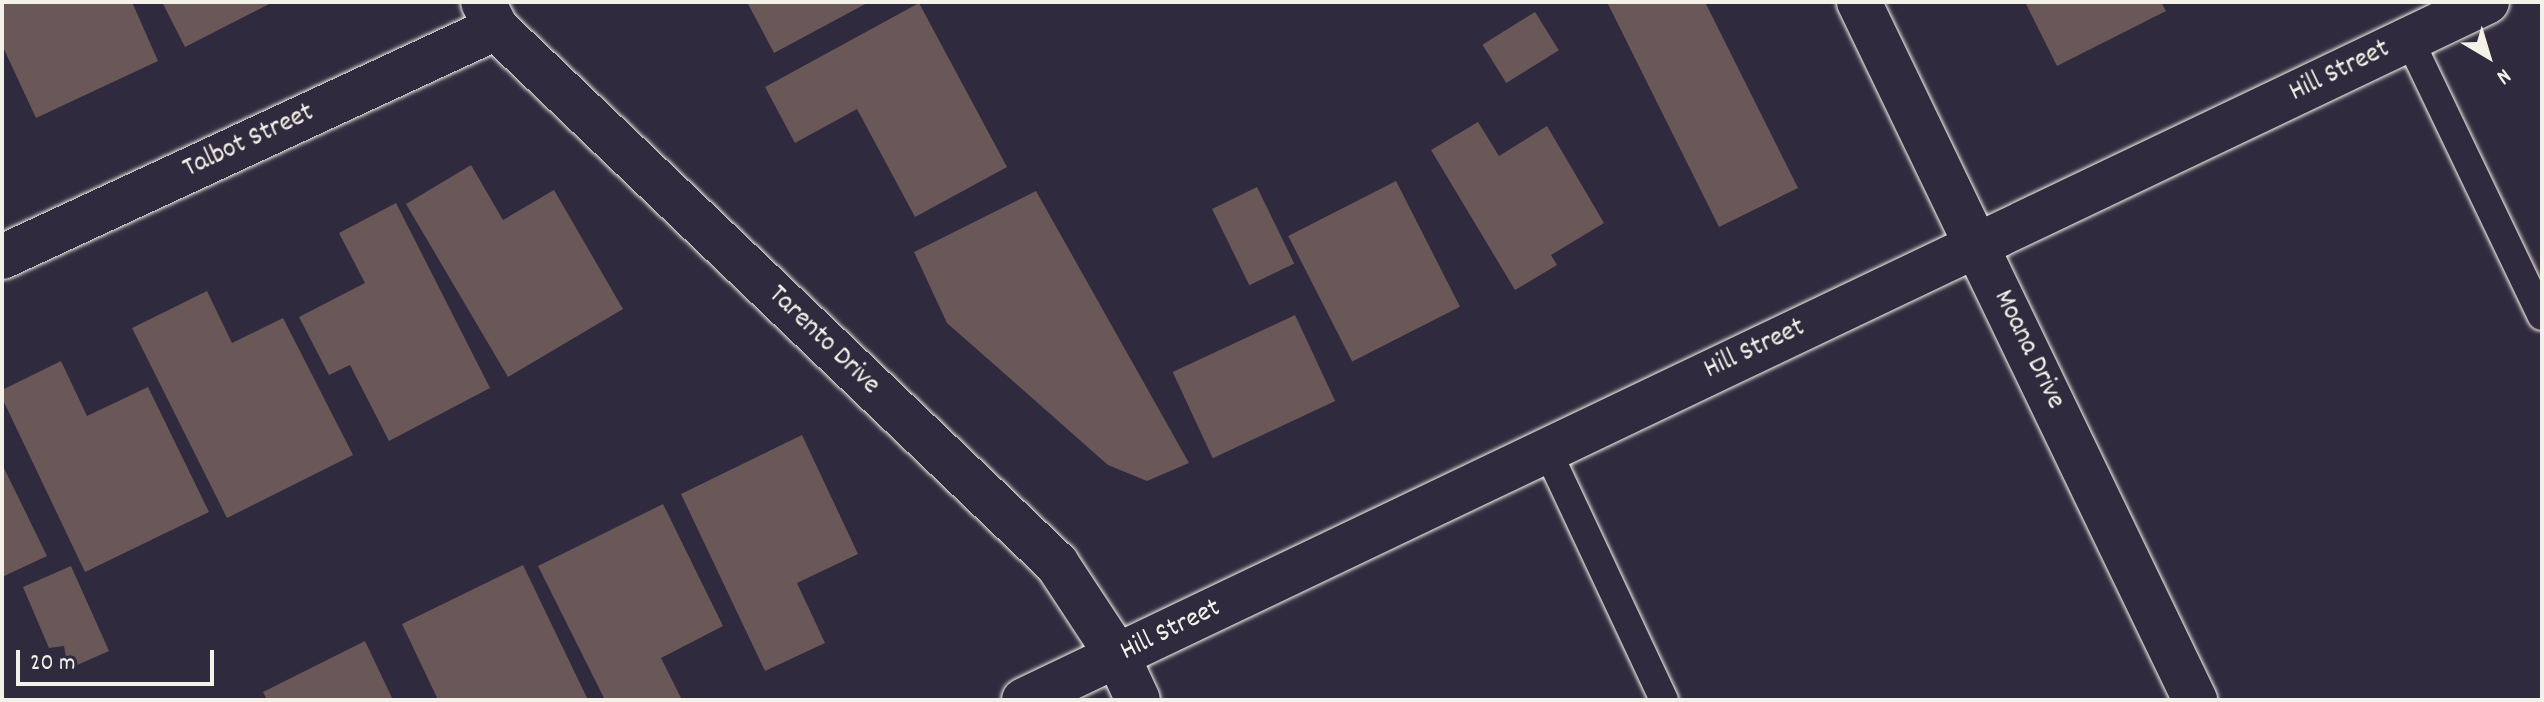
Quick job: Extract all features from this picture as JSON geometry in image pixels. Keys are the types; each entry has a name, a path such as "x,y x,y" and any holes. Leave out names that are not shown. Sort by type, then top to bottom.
{"street":[{"name":"Moana Drive","path":"1859,2 2195,700"},
{"name":"Hill Street","path":"1024,700 1546,448 2487,2"},
{"name":"Talbot Street","path":"2,257 490,15"},
{"name":"Tarento Drive","path":"490,15 1057,564 1118,657 1138,700"}],"lane":[{"path":"2409,39 2542,316"},
{"path":"1546,448 1664,700"}],"building":[{"path":"2,2 132,2 158,61 36,118 2,45"},
{"path":"162,2 273,2 185,47"},
{"path":"747,2 869,2 774,53"},
{"path":"1607,2 1705,2 1798,188 1719,227"},
{"path":"2025,2 2161,2 2166,11 2057,66"},
{"path":"919,3 1007,167 915,217 857,109 795,143 765,87"},
{"path":"1535,12 1559,50 1506,83 1482,45"},
{"path":"1478,122 1499,156 1547,126 1604,223 1551,255 1557,265 1515,290 1431,150"},
{"path":"471,165 503,220 554,190 623,309 508,377 406,204"},
{"path":"1396,181 1460,307 1352,362 1288,236"},
{"path":"1257,187 1294,263 1249,285 1212,209"},
{"path":"1036,191 1189,463 1147,481 1108,465 947,323 914,252"},
{"path":"396,203 490,388 389,441 350,365 329,375 299,317 365,283 339,233"},
{"path":"207,291 232,343 283,318 353,455 227,518 132,328"},
{"path":"1295,315 1335,401 1213,458 1173,372"},
{"path":"61,361 87,416 148,387 209,512 85,572 2,398 2,390"},
{"path":"802,435 858,554 797,583 825,643 765,671 681,494"},
{"path":"2,464 47,556 2,577"},
{"path":"663,504 723,626 661,658 682,700 605,700 538,566"},
{"path":"523,565 588,700 438,700 402,624"},
{"path":"71,566 109,651 68,669 64,646 49,648 23,587"},
{"path":"365,641 393,700 267,700 263,692"}]}
